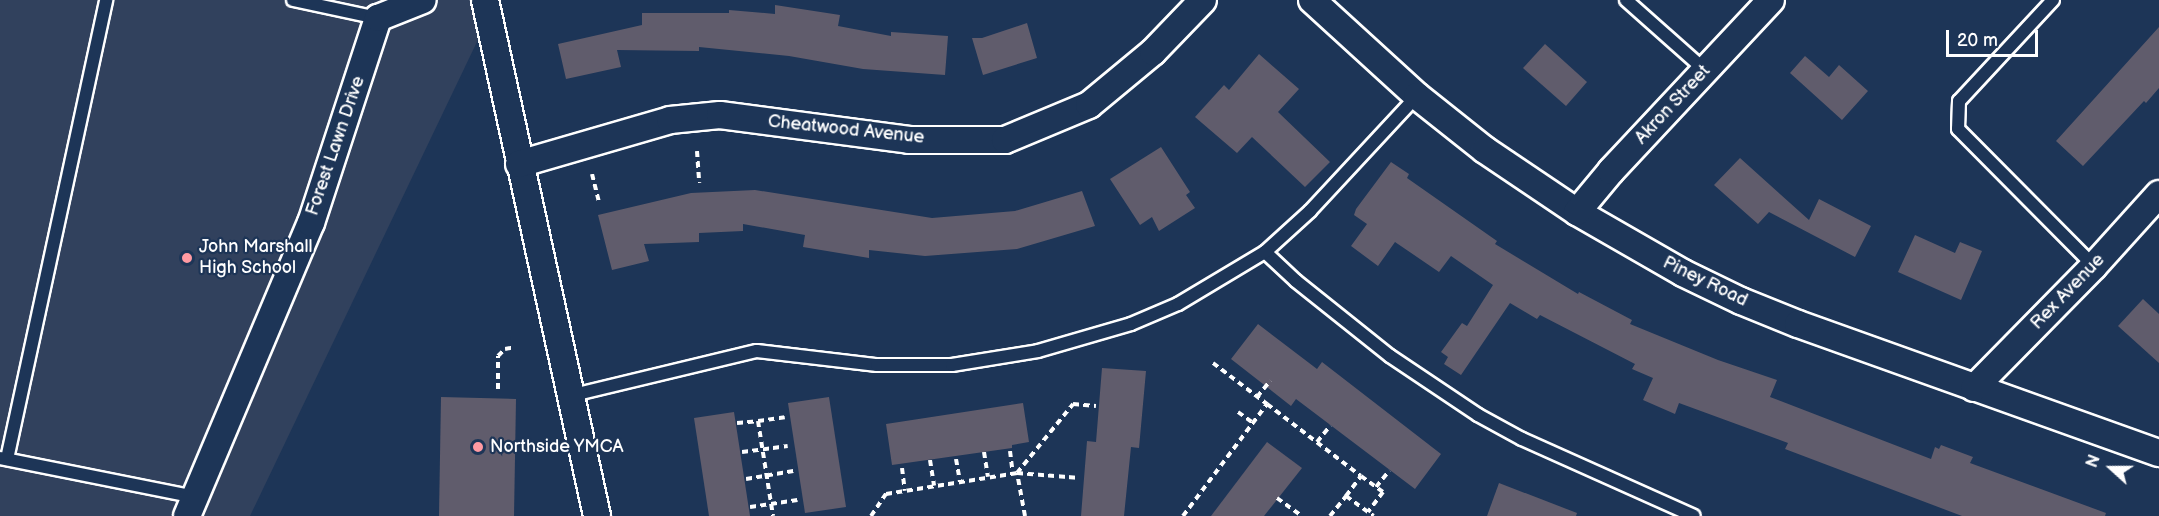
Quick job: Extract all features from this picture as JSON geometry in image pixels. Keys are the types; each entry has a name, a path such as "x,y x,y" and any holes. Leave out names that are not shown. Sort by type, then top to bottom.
{"street":[{"path":"378,18 423,0"},
{"path":"485,0 569,396 597,516"},
{"name":"Cheatwood Avenue","path":"519,164 670,120 720,115 909,140 1005,140 1089,105 1153,52 1203,0"},
{"name":"Piney Road","path":"1312,0 1417,96 1485,150 1629,244 1741,301 1974,388 2159,453"},
{"name":"Akron Street","path":"1577,212 1611,171 1771,0"},
{"name":"Forest Lawn Drive","path":"191,506 311,222 378,18"},
{"name":"Rex Avenue","path":"1974,388 2094,266 2159,194"}],"lane":[{"path":"106,0 4,458 191,506"},
{"path":"293,0 378,18"},
{"path":"1626,0 1706,71"},
{"path":"2053,0 1959,101 1958,129 2094,266"},
{"path":"569,396 757,351 877,365 952,365 1038,351 1141,320 1178,304 1265,252 1310,211 1417,96"},
{"path":"1265,252 1312,294 1390,356 1478,415 1522,440 1694,516"}],"path":[{"path":"698,152 699,183"},
{"path":"592,174 599,202"},
{"path":"498,389 498,356 505,349 514,346"},
{"path":"1213,363 1383,492 1368,512"},
{"path":"1257,397 1270,381"},
{"path":"1015,474 1074,404 1096,406"},
{"path":"1183,516 1267,405"},
{"path":"1238,412 1253,423"},
{"path":"738,423 784,417"},
{"path":"758,421 773,516"},
{"path":"1317,442 1330,426"},
{"path":"742,452 788,446"},
{"path":"1010,451 1025,516"},
{"path":"984,452 988,477"},
{"path":"956,459 960,482"},
{"path":"930,460 934,486"},
{"path":"902,468 905,491"},
{"path":"746,479 793,471"},
{"path":"1376,487 1389,471"},
{"path":"871,516 886,494 1015,474 1080,478"},
{"path":"1330,516 1361,476"},
{"path":"1346,496 1374,516"},
{"path":"1277,498 1302,516"},
{"path":"750,507 797,500"}],"shaded area":[{"name":"John Marshall High School","path":"0,0 497,0 250,516 0,516"}],"building":[{"path":"775,5 840,15 838,26 891,36 891,32 948,36 945,75 863,69 789,56 699,47 699,51 617,50 621,67 566,79 558,44 642,25 642,13 729,13 729,10 775,14"},
{"path":"1027,23 1037,58 983,75 972,38 982,38"},
{"path":"2159,27 2159,88 2083,166 2056,141"},
{"path":"1545,44 1587,82 1566,106 1523,68"},
{"path":"1259,54 1299,89 1278,112 1330,162 1305,187 1252,137 1237,153 1195,117 1224,85 1229,90"},
{"path":"1805,56 1829,77 1839,65 1868,91 1842,120 1790,73"},
{"path":"1161,147 1190,192 1186,195 1195,208 1159,231 1152,217 1140,225 1110,179"},
{"path":"1740,158 1809,220 1819,199 1871,226 1855,257 1769,212 1758,224 1714,185"},
{"path":"1391,162 1409,174 1407,178 1497,241 1495,244 1578,294 1579,292 1632,320 1630,324 1718,360 1777,380 1770,397 1931,459 1935,447 1939,449 1941,445 1973,457 1970,463 2106,513 2105,516 1962,516 1785,449 1788,443 1679,403 1675,414 1643,400 1653,378 1632,369 1635,364 1540,315 1537,319 1510,303 1461,375 1444,364 1448,357 1441,352 1462,323 1467,326 1493,285 1451,256 1439,272 1395,242 1378,266 1351,246 1367,224 1354,215 1356,209"},
{"path":"755,190 932,218 1015,211 1082,191 1095,226 1017,249 925,256 869,250 869,258 803,247 805,235 743,224 743,231 699,233 699,242 644,244 649,261 612,270 598,215 691,193"},
{"path":"1915,235 1955,253 1960,242 1982,251 1961,300 1898,272"},
{"path":"2143,299 2159,314 2159,363 2118,326"},
{"path":"1258,324 1317,369 1322,362 1441,454 1415,489 1296,399 1291,406 1231,359"},
{"path":"1102,368 1146,371 1139,448 1131,447 1124,516 1081,516 1087,441 1096,442"},
{"name":"Northside YMCA","path":"441,397 516,399 514,516 439,516"},
{"path":"829,397 846,507 805,513 788,403"},
{"path":"1023,403 1029,442 1012,445 1012,448 892,465 886,424"},
{"path":"734,412 750,516 709,516 694,418"},
{"path":"1267,442 1302,468 1264,516 1211,516"},
{"path":"1499,483 1577,513 1576,516 1487,516"}],"place":[{"name":"John Marshall High School","path":"187,258"},
{"name":"Northside YMCA","path":"478,447"}]}
